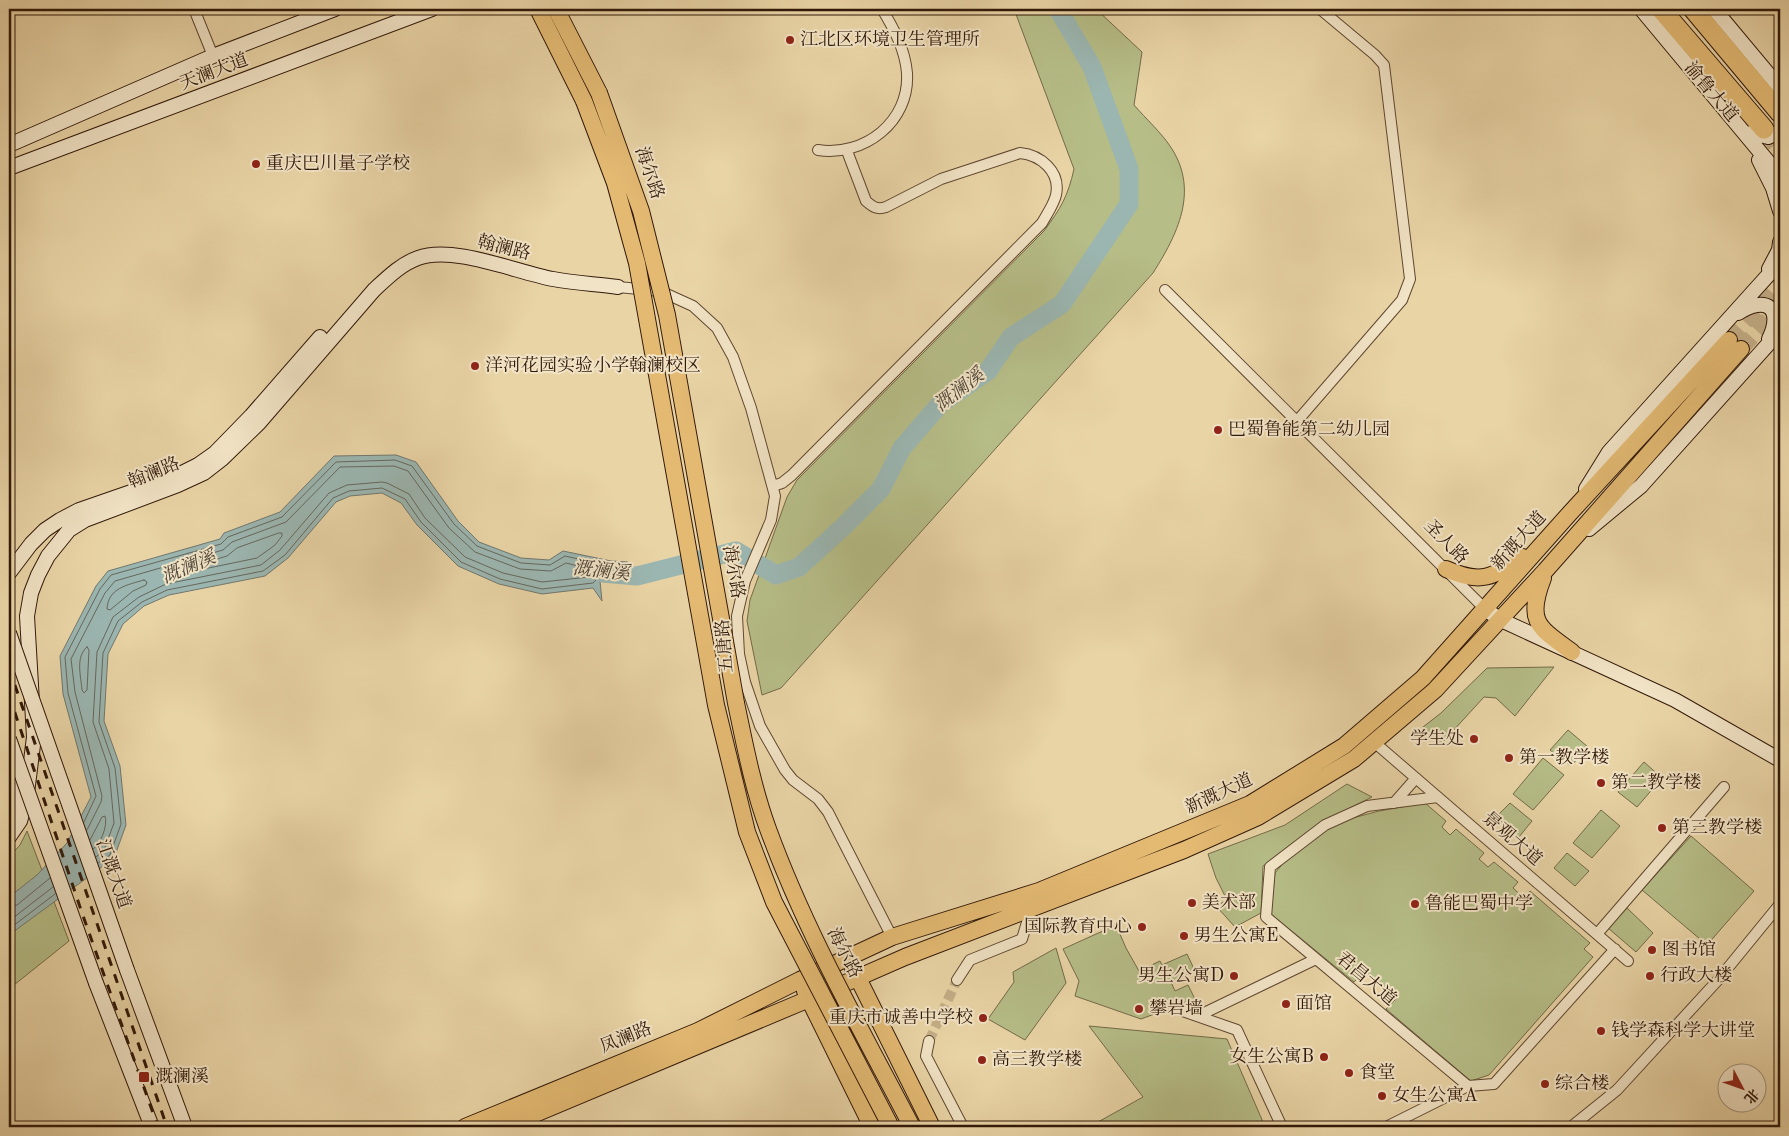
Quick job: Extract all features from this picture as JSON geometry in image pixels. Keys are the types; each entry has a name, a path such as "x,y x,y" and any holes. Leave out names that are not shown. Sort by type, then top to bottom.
{"highway":[{"name":"渝鲁大道","path":"1661,9 1772,131"},
{"path":"1693,9 1780,113"}],"main road":[{"name":"海尔路","path":"538,9 592,97 637,263 716,705 747,832 774,902 891,1127"},
{"name":"海尔路","path":"556,9 641,211 667,315 748,762 767,828 793,893 822,953 912,1127"},
{"name":"新溉大道","path":"800,980 892,937 1039,891 1250,804 1344,746 1423,678 1570,513 1735,344 1565,548 1501,620 1435,690 1354,758 1258,817 1184,850 905,957 809,999"},
{"path":"1446,569 1466,576 1488,576 1500,572 1542,545"},
{"path":"1545,571 1537,593 1536,620 1544,632 1572,652"},
{"path":"848,958 932,1127"},
{"path":"800,980 872,1127"},
{"name":"凤澜路","path":"465,1127 698,1031 800,980"},
{"name":"凤澜路","path":"504,1127 809,999"}],"street":[{"path":"194,9 214,56"},
{"name":"天澜大道","path":"9,144 214,56 335,9"},
{"name":"天澜大道","path":"9,168 432,9"},
{"path":"818,150 829,152 847,150 860,146 880,134 895,118 905,96 907,74 903,49 882,9"},
{"path":"1298,420 1402,300 1410,279 1384,65 1376,55 1320,9"},
{"name":"渝鲁大道","path":"1641,9 1780,176"},
{"path":"1714,9 1780,88"},
{"path":"1742,129 1768,137 1772,131"},
{"path":"1742,129 1773,188 1780,211"},
{"path":"773,486 782,483 792,475 1042,223 1056,194 1055,179 1051,169 1041,160 1030,154 1020,153 941,179 879,209 866,201 847,150"},
{"path":"1758,286 1772,264 1780,242"},
{"name":"翰澜路","path":"9,573 31,544 45,530 60,520 79,510 174,477 198,465 215,453 251,416 367,284 384,269 415,250 433,246 467,248 618,286"},
{"name":"翰澜路","path":"9,837 20,821 26,801 34,737 27,616 31,593 48,556 69,530 85,520 178,486 204,473 222,459 259,423 374,290 390,275 418,258 433,255 464,257 554,280 618,286"},
{"name":"新溉大道","path":"1570,513 1609,452 1780,262"},
{"name":"五唐路","path":"618,286 660,291 693,306 717,328 733,357 751,408 776,496 771,520 745,581 736,616 745,682 760,726 785,770 793,780 818,799 828,812 892,937"},
{"name":"圣人路","path":"1165,290 1298,420 1485,609 1501,620 1675,700 1780,760"},
{"path":"1728,319 1747,307 1758,304 1766,305 1772,311 1775,320 1774,328 1764,349"},
{"name":"新溉大道","path":"1565,548 1641,486 1780,331"},
{"name":"江溉大道","path":"9,633 127,970 185,1127"},
{"path":"9,740 16,779 15,797 9,816"},
{"path":"9,740 96,983 152,1127"},
{"name":"景观大道","path":"1374,742 1628,961"},
{"path":"1394,803 1416,778"},
{"path":"1597,934 1724,787"},
{"name":"君昌大道","path":"1438,797 1367,806 1325,825 1270,867 1266,917 1468,1086"},
{"path":"1571,1127 1617,1090 1718,980 1780,904"},
{"path":"957,980 970,960 1022,939 1031,909"},
{"path":"1386,1127 1468,1086 1494,1084 1614,949"},
{"path":"1198,1016 1316,959"},
{"path":"1174,1008 1237,1030 1282,1127"},
{"path":"929,1041 926,1056 963,1127"}],"green space":[{"path":"1014,9 1096,9 1142,52 1134,105 1168,143 1180,165 1184,181 1184,197 1182,213 1177,228 1153,273 781,688 762,695 747,621 750,600 787,497 797,480 1044,231 1059,208 1069,187 1074,169"},
{"path":"1554,667 1515,716 1496,698 1484,697 1441,744 1423,727 1441,713 1487,668"},
{"path":"1568,730 1588,747 1571,766 1550,750"},
{"path":"1543,758 1564,775 1533,810 1513,794"},
{"path":"1644,762 1662,778 1637,807 1618,792"},
{"path":"1347,784 1372,797 1322,822 1263,866 1261,913 1235,927 1216,906 1227,900 1216,878 1208,854 1285,825"},
{"path":"1425,803 1446,821 1442,827 1450,835 1456,829 1484,853 1479,859 1488,867 1494,862 1518,882 1513,888 1524,898 1530,891 1590,943 1584,949 1593,957 1489,1075 1471,1081 1386,1009 1397,998 1365,971 1354,982 1271,914 1275,873 1286,860 1325,827 1379,811"},
{"path":"1510,803 1532,821 1519,837 1496,817"},
{"path":"1601,810 1620,826 1592,858 1573,843"},
{"path":"27,831 69,941 9,989 9,857 20,845"},
{"path":"1691,836 1754,891 1707,945 1642,890"},
{"path":"1567,853 1589,871 1575,886 1554,868"},
{"path":"1627,908 1653,933 1636,952 1608,928"},
{"path":"1116,925 1139,971 1160,961 1162,965 1187,954 1195,971 1171,982 1175,991 1188,985 1195,999 1141,1019 1075,996 1079,981 1063,949"},
{"path":"1056,948 1066,983 1025,1040 988,1019 1014,982 1013,972"},
{"path":"1089,1026 1227,1039 1263,1122 1260,1127 1089,1127 1143,1097"}],"water":[{"path":"396,455 416,462 458,521 479,542 521,558 549,560 563,551 611,561 628,562 628,581 600,581 602,601 593,588 542,594 499,584 458,566 417,525 401,503 382,493 350,496 336,502 288,558 265,576 169,595 144,606 123,624 108,654 104,721 120,766 126,825 114,858 9,935 9,897 37,875 67,843 91,797 63,694 60,656 96,586 108,571 220,539 224,533 280,512 334,456"}],"waterway":[{"name":"溉澜溪","path":"602,573 637,576 736,551 776,575 799,567 881,489 902,448 940,404 988,371 1011,337 1062,304 1129,204 1129,169 1092,67 1058,9"}],"tunnel":[{"path":"1764,129 1780,148"},
{"path":"1729,340 1780,283"},
{"path":"1741,349 1780,306"},
{"path":"929,1041 957,980"}],"railway":[{"path":"9,668 167,1127"},
{"path":"9,695 82,913 158,1127"}],"place":[{"name":"江北区环境卫生管理所","path":"790,40"},
{"name":"重庆巴川量子学校","path":"256,164"},
{"name":"洋河花园实验小学翰澜校区","path":"475,366"},
{"name":"巴蜀鲁能第二幼儿园","path":"1218,430"},
{"name":"学生处","path":"1474,739"},
{"name":"第一教学楼","path":"1509,758"},
{"name":"第二教学楼","path":"1601,783"},
{"name":"第三教学楼","path":"1662,828"},
{"name":"美术部","path":"1192,903"},
{"name":"鲁能巴蜀中学","path":"1415,904"},
{"name":"国际教育中心","path":"1142,927"},
{"name":"男生公寓E","path":"1184,936"},
{"name":"图书馆","path":"1652,950"},
{"name":"男生公寓D","path":"1234,976"},
{"name":"行政大楼","path":"1650,976"},
{"name":"面馆","path":"1286,1004"},
{"name":"攀岩墙","path":"1139,1009"},
{"name":"重庆市诚善中学校","path":"983,1018"},
{"name":"钱学森科学大讲堂","path":"1601,1031"},
{"name":"女生公寓B","path":"1324,1057"},
{"name":"高三教学楼","path":"982,1060"},
{"name":"食堂","path":"1349,1073"},
{"name":"溉澜溪","path":"144,1077"},
{"name":"综合楼","path":"1545,1084"},
{"name":"女生公寓A","path":"1382,1096"}]}
